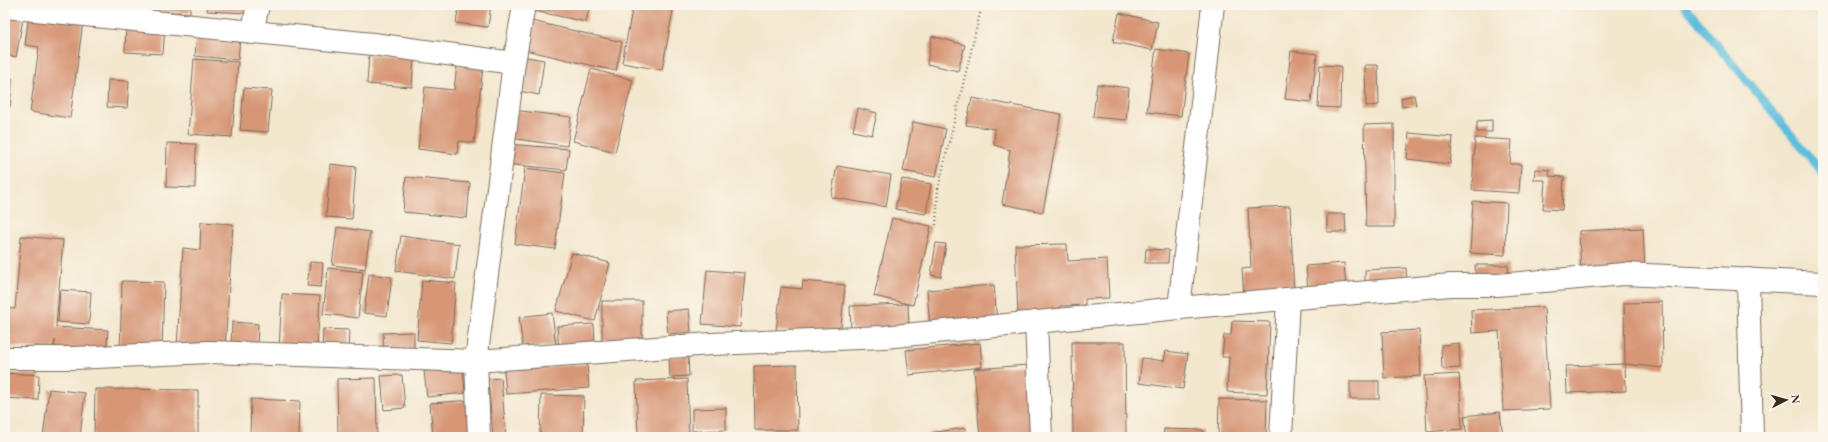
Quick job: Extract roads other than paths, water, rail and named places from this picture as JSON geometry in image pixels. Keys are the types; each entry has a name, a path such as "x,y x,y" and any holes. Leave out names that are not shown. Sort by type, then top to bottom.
{"street":[{"path":"252,33 258,5"},
{"path":"479,437 476,361 514,63 524,5"},
{"path":"1179,308 1213,5"},
{"path":"5,7 373,44 514,63"},
{"path":"5,358 74,358 209,352 476,361 711,344 884,337 1179,308 1451,285 1497,285 1624,274 1823,283"},
{"path":"1748,279 1752,437"},
{"path":"1282,437 1288,299"},
{"path":"1036,322 1041,437"}],"waterway":[{"path":"1684,5 1823,173"}]}
